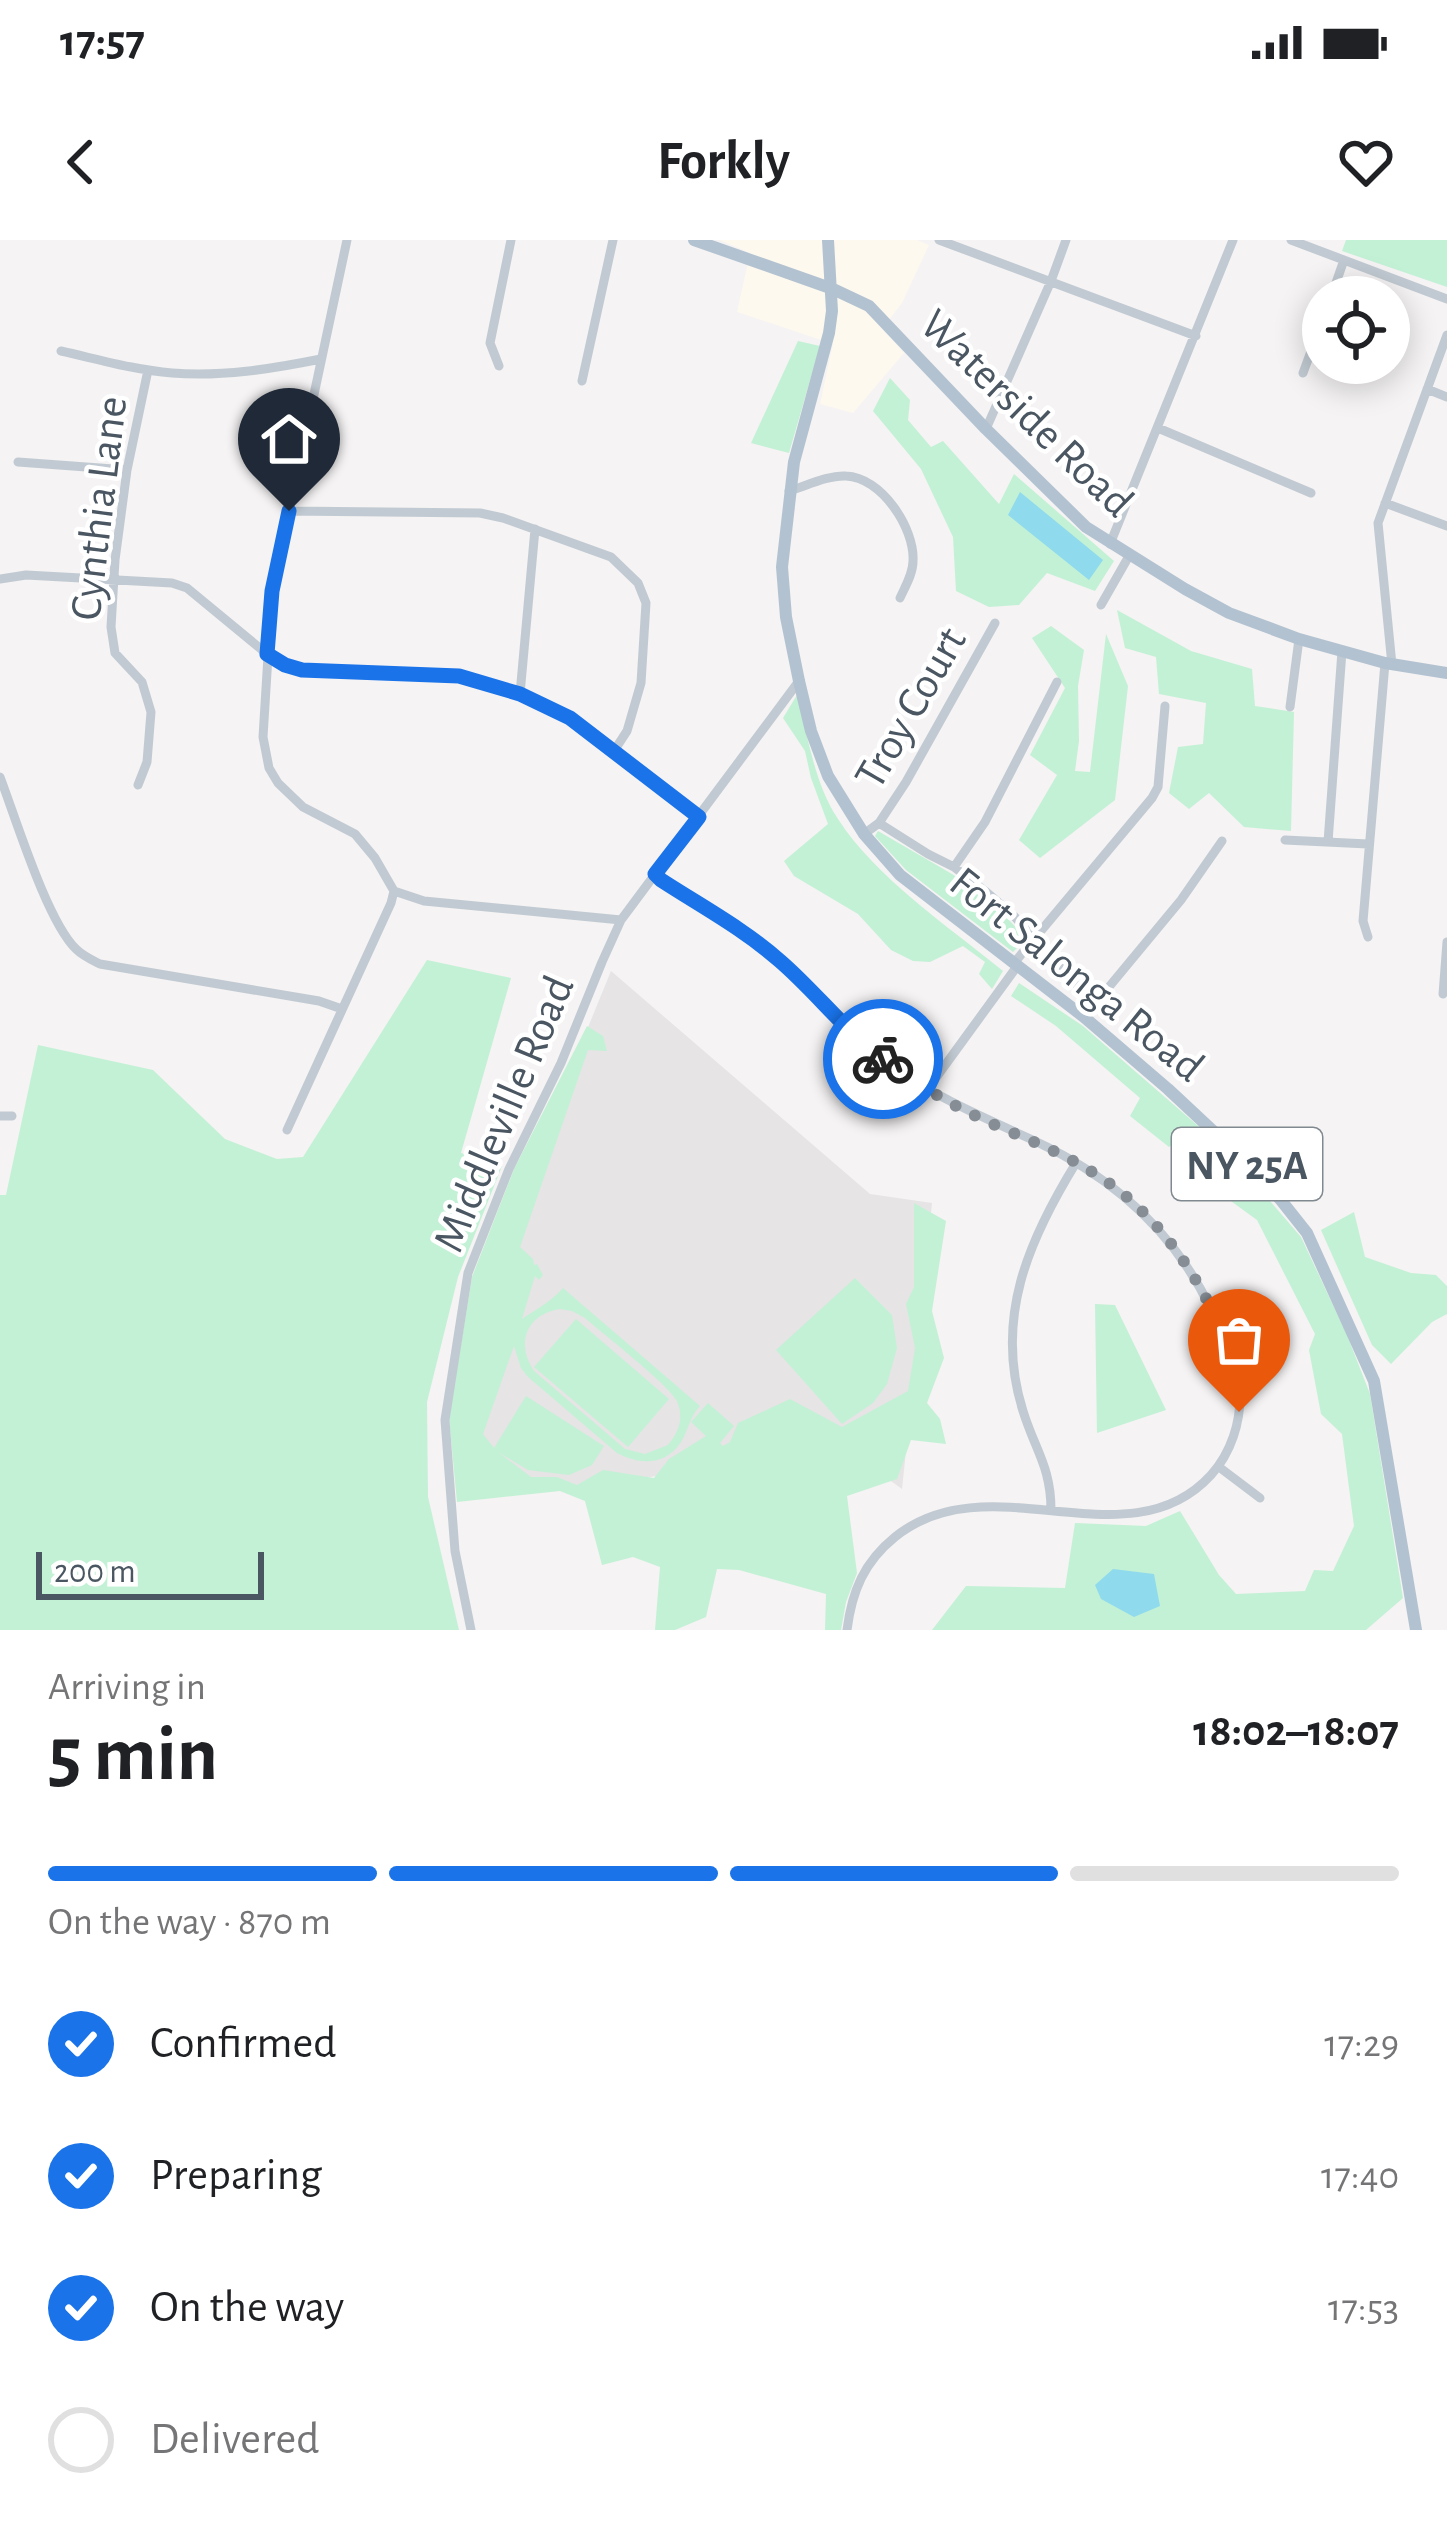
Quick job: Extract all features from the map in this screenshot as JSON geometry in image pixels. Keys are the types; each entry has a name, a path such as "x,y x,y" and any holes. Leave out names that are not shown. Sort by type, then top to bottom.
{"main road":[{"name":"Waterside Road","path":"696,240 869,306 1086,527 1129,556 1229,613 1299,639 1389,664 1447,673"},
{"name":"Fort Salonga Road","path":"830,242 829,333 789,490 783,590 799,681 828,776 864,834 900,875 1016,964 1089,1011 1229,1146 1306,1233 1374,1381 1416,1630"}],"street":[{"path":"347,240 272,591 263,718 268,768 303,807 355,834 394,891 424,902 622,920"},
{"path":"499,366 490,343 511,240"},
{"path":"582,381 613,240"},
{"path":"939,240 1196,335"},
{"path":"986,429 1066,240"},
{"path":"1110,544 1233,240"},
{"path":"1292,240 1447,298"},
{"path":"1338,276 1344,260"},
{"path":"1368,937 1363,921 1368,844 1389,664 1378,535 1385,503 1447,335"},
{"path":"61,351 148,370 193,374 236,373 321,359"},
{"name":"Cynthia Lane","path":"138,785 147,762 151,712 142,682 115,653 111,627 127,470 148,370"},
{"path":"1427,388 1447,397"},
{"path":"1158,428 1311,494"},
{"path":"18,462 127,470"},
{"path":"789,490 846,476 879,489 911,542 914,560 900,598"},
{"path":"1385,503 1447,526"},
{"path":"289,511 480,513 611,556 638,583 646,603 641,683 627,731 614,751"},
{"path":"520,694 535,529"},
{"path":"1101,605 1129,556"},
{"path":"0,579 26,575 157,580 187,588 285,665 302,670 459,676 520,694 570,718 699,817"},
{"name":"Troy Court","path":"879,823 995,623"},
{"path":"1290,707 1299,639"},
{"path":"1328,842 1342,651"},
{"name":"Middleville Road","path":"471,1630 455,1551 445,1420 468,1273 509,1169 622,920 799,681"},
{"path":"954,867 985,822 1057,682"},
{"path":"927,1090 1033,938 1152,798 1158,787 1165,706"},
{"path":"0,777 54,918 86,957 100,964 319,1001 342,1009"},
{"path":"864,834 879,823"},
{"name":"Fort Salonga Road","path":"879,823 954,867 1014,916 1089,1011"},
{"path":"1285,840 1368,844"},
{"path":"1089,1011 1181,900 1222,841"},
{"path":"655,874 759,944 866,1047 927,1090 1034,1140 1120,1191 1156,1225 1190,1270 1237,1366 1240,1390 1234,1436 1219,1467 1172,1506 1121,1515 976,1506 950,1509 906,1528 885,1545 860,1576 847,1630"},
{"path":"287,1130 394,891"},
{"path":"1443,994 1447,942"},
{"path":"1051,1510 1049,1476 1017,1392 1014,1310 1031,1244 1076,1162"},
{"path":"1219,1467 1260,1498"}],"shaded area":[{"path":"720,240 917,240 929,245 902,303 882,329 904,353 853,413 820,404 833,344 737,312 750,253"},
{"path":"611,971 870,1194 932,1203 902,1489 845,1448 799,1446 617,1484 506,1496 455,1416 573,1064"}],"green space":[{"path":"1346,240 1447,240 1447,287 1342,251"},
{"path":"798,341 820,346 789,453 751,443"},
{"path":"890,378 910,400 908,420 931,447 943,441 999,504 1014,474 1114,561 1095,591 1047,573 1019,605 989,607 956,591 953,537 921,469 873,411"},
{"path":"1117,610 1191,651 1252,669 1255,706 1294,712 1291,831 1244,827 1209,793 1189,809 1169,793 1178,747 1203,744 1206,703 1159,694 1156,657 1125,648"},
{"path":"1051,626 1084,650 1075,771 1090,772 1106,634 1128,686 1115,800 1040,858 1019,840 1057,775 1030,755 1065,688 1032,638"},
{"path":"797,695 817,775 838,819 892,881 1003,971 992,989 979,974 985,962 963,946 930,962 913,961 891,950 858,914 794,876 784,861 828,824 805,751 783,718"},
{"path":"878,831 992,901 1026,939 1013,952 906,870 875,836"},
{"path":"427,960 511,978 461,1153 502,1166 458,1277 427,1402 428,1497 459,1630 0,1630 0,1195 6,1195 38,1045 153,1070 225,1139 277,1159 303,1157"},
{"path":"1019,983 1083,1026 1227,1151 1301,1237 1370,1394 1403,1598 1366,1630 932,1630 966,1586 1065,1588 1075,1523 1146,1526 1180,1511 1236,1594 1305,1591 1314,1570 1333,1571 1354,1526 1342,1434 1321,1414 1309,1350 1315,1334 1257,1220 1202,1180 1216,1160 1187,1133 1169,1147 1130,1116 1140,1098 1056,1026 1011,996"},
{"path":"587,1026 603,1036 607,1051 588,1050 520,1247 543,1275 539,1280 535,1276 522,1319 563,1288 700,1406 668,1456 652,1461 625,1457 528,1377 514,1346 483,1434 494,1448 526,1396 604,1446 592,1465 569,1475 528,1470 498,1452 531,1477 557,1477 577,1485 603,1470 654,1478 669,1459 706,1436 691,1422 708,1403 734,1426 720,1443 723,1446 730,1442 738,1423 790,1399 842,1427 908,1391 915,1348 906,1304 914,1287 914,1203 946,1221 932,1311 944,1358 927,1403 940,1419 946,1444 911,1440 897,1479 847,1496 857,1573 841,1630 825,1630 826,1594 739,1570 717,1569 706,1617 675,1630 655,1630 660,1567 633,1557 602,1565 585,1501 560,1491 457,1502 449,1418 472,1277 514,1169","holes":["572,1311 634,1359 677,1401 679,1424 668,1445 645,1454 625,1449 534,1371 525,1350 532,1323 549,1312"]},
{"path":"1354,1212 1365,1257 1411,1273 1436,1275 1447,1286 1447,1314 1432,1322 1391,1364 1372,1345 1321,1230"},
{"path":"855,1278 892,1315 897,1348 887,1384 873,1403 842,1424 776,1350"},
{"path":"1095,1304 1115,1305 1166,1410 1097,1433"},
{"path":"576,1319 669,1399 628,1447 534,1367"}],"water":[{"path":"1020,492 1103,560 1089,580 1008,515"},
{"path":"1113,1569 1154,1574 1160,1606 1134,1617 1101,1599 1095,1585"}],"way so far":[{"path":"883,1059 927,1090 1076,1162 1139,1207 1190,1270 1227,1342 1237,1366 1239,1412"}],"route":[{"path":"289,511 272,591 267,654 302,670 470,678 520,694 570,718 699,817 655,874 780,961 883,1059"}]}
